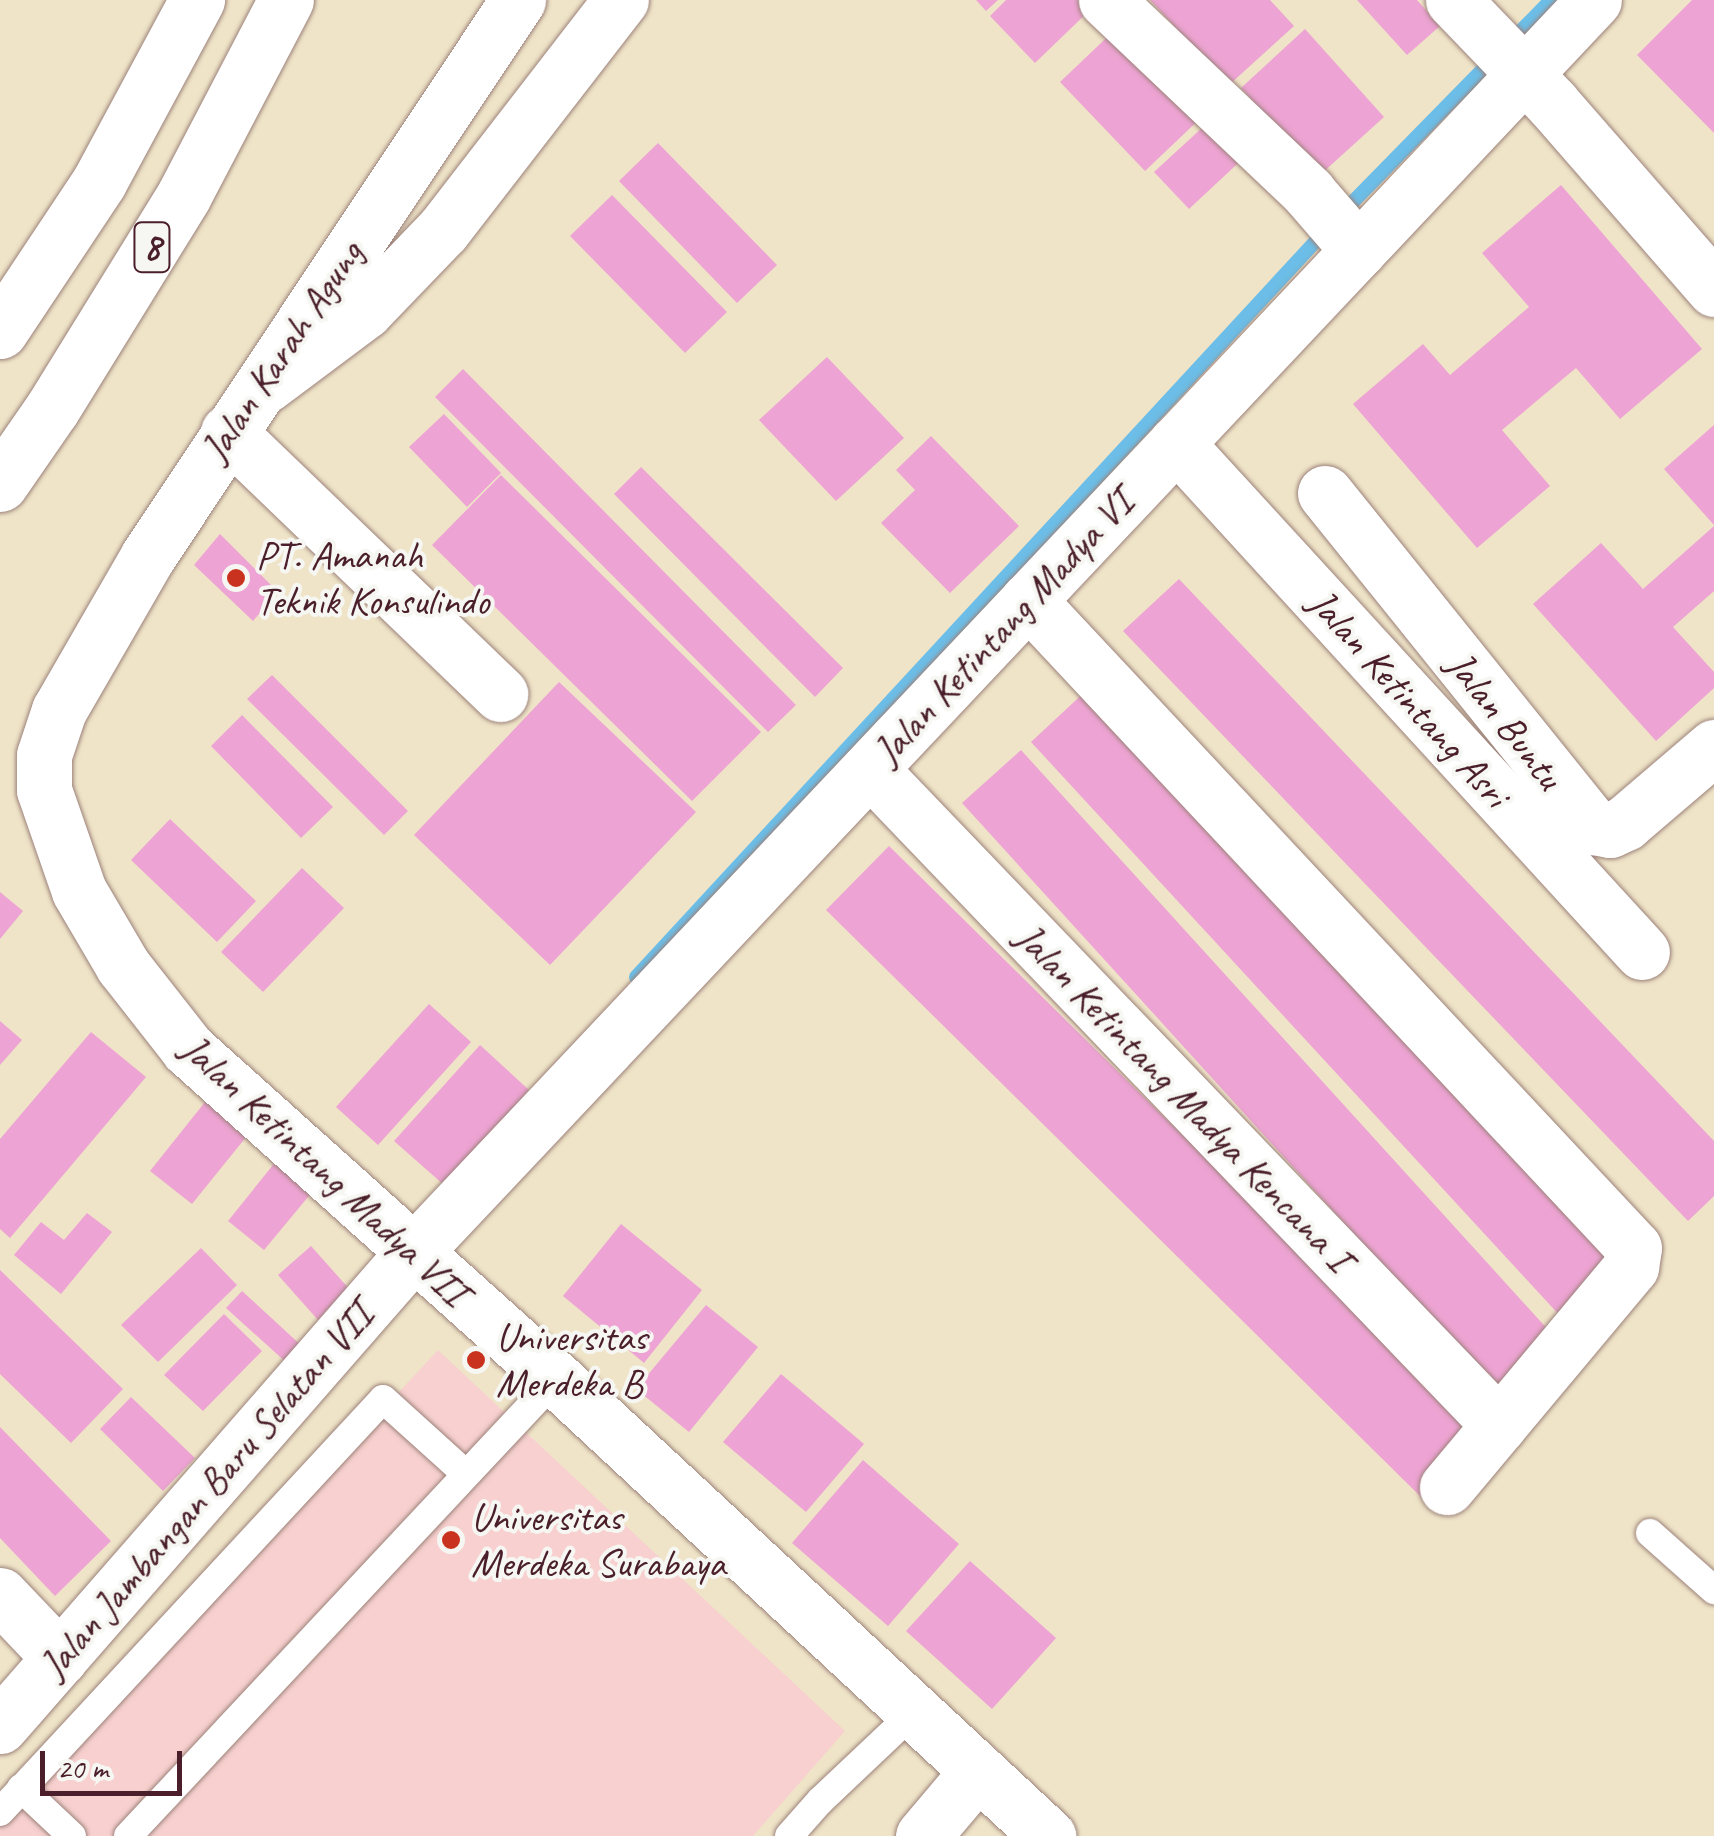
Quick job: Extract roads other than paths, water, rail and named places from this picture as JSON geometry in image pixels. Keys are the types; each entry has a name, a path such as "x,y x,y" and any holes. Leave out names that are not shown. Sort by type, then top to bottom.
{"main road":[{"name":"8","path":"0,332 99,182 197,0"},
{"name":"8","path":"0,484 52,409 184,196 286,0"},
{"name":"Jalan Karah Agung","path":"58,710 148,556 240,414 518,0"},
{"path":"500,694 240,414 364,311 443,230 620,0"},
{"path":"1106,0 1334,222"},
{"name":"Jalan Ketintang Madya VI","path":"395,1239 870,769 1176,443 1334,222 1490,38 1594,0"},
{"path":"1490,38 1714,289"},
{"name":"Jalan Ketintang Asri","path":"1176,443 1642,952"},
{"name":"Jalan Buntu","path":"1326,493 1594,827 1610,830 1625,823 1714,747"},
{"path":"1028,600 1634,1248 1631,1267 1448,1487"},
{"name":"Jalan Ketintang Madya VII","path":"58,710 44,755 44,790 79,891 123,966 188,1049 556,1380 1048,1836"},
{"name":"Jalan Ketintang Madya Kencana I","path":"870,769 1499,1424"},
{"name":"Jalan Jambangan Baru Selatan VII","path":"0,1726 33,1630 395,1239"},
{"path":"923,1836 978,1771"}],"lane":[{"path":"128,1836 556,1380"},
{"path":"0,1812 383,1398 465,1473"},
{"path":"1650,1533 1714,1590"},
{"path":"789,1836 820,1800 914,1712"},
{"path":"21,1788 72,1836"}],"waterway":[{"path":"1510,42 1551,0"},
{"path":"1342,213 1495,57"},
{"path":"636,977 1327,229"}],"place":[{"name":"PT. Amanah Teknik Konsulindo","path":"236,578"},
{"name":"Universitas Merdeka B","path":"476,1360"},
{"name":"Universitas Merdeka Surabaya","path":"451,1540"}]}
